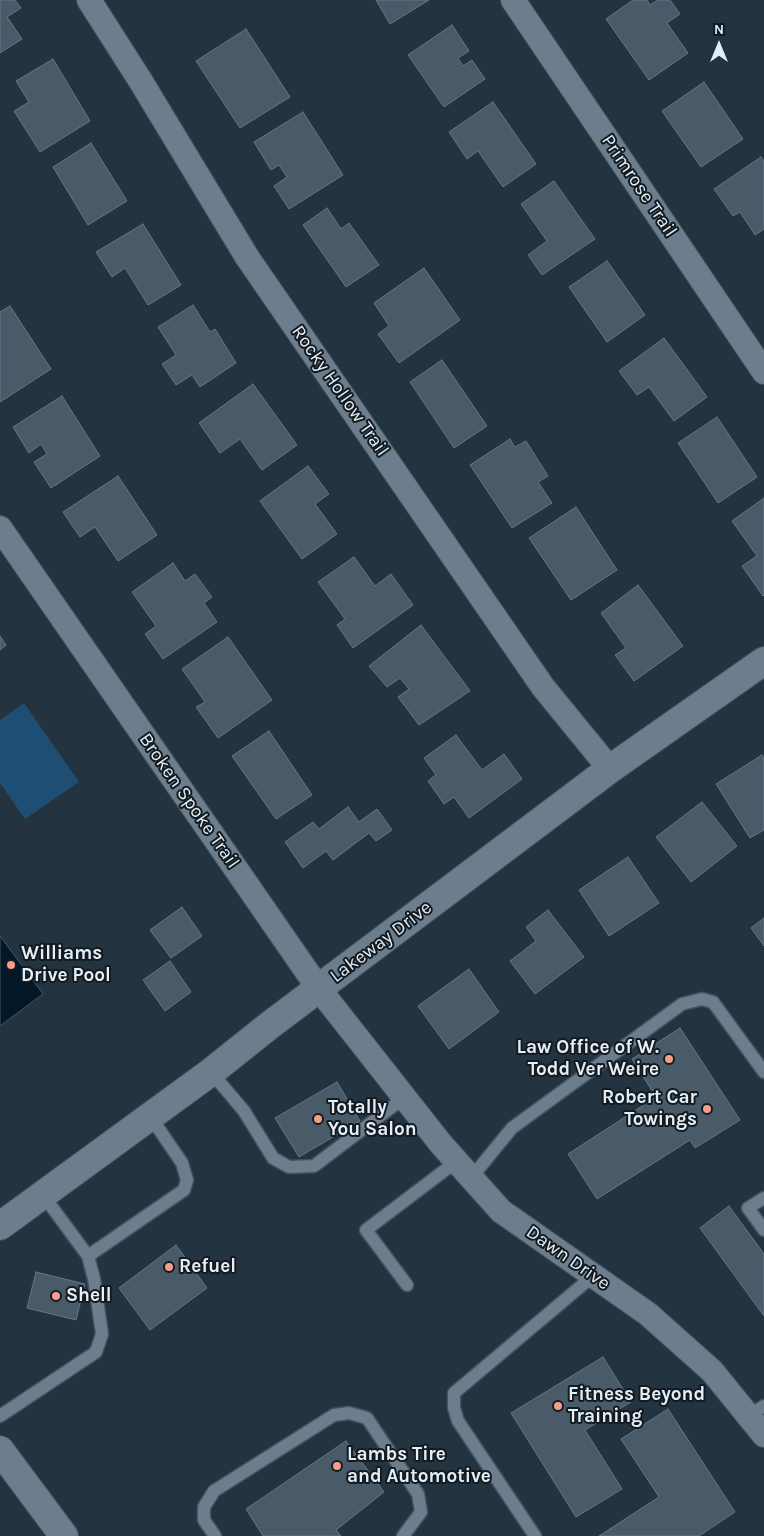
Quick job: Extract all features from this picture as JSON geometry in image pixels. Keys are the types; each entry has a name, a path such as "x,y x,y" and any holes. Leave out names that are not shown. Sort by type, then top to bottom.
{"main road":[{"name":"Lakeway Drive","path":"0,1226 211,1072 270,1025 610,769 764,660"},
{"path":"0,1450 64,1536"}],"street":[{"name":"Rocky Hollow Trail","path":"89,0 140,80 247,257 543,687 610,769"},
{"name":"Primrose Trail","path":"513,0 764,372"},
{"name":"Broken Spoke Trail","path":"0,528 319,989 384,1069"},
{"name":"Dawn Drive","path":"384,1069 404,1097 501,1211 648,1314 756,1411 764,1435"}],"lane":[{"path":"407,1285 366,1230 464,1169 512,1128 682,1004 702,999 713,1002 764,1072"},
{"path":"211,1072 244,1111 273,1158 289,1166 314,1166 404,1097"},
{"path":"88,1256 184,1190 187,1180 182,1163 150,1116"},
{"path":"0,1416 96,1352 102,1334 94,1279 88,1256 43,1195"},
{"path":"764,1198 748,1208 764,1230"},
{"path":"536,1536 458,1421 454,1408 454,1393 593,1276"},
{"path":"215,1536 204,1520 204,1507 214,1491 334,1414 349,1413 367,1418 418,1494 421,1512 402,1536"}],"shaded area":[{"path":"24,703 79,782 25,819 0,783 0,720"},
{"name":"Williams Drive Pool","path":"0,936 43,994 0,1026"}],"building":[{"path":"0,0 15,0 21,8 7,17 22,39 0,53"},
{"path":"376,0 429,0 390,24"},
{"path":"633,0 647,0 650,5 658,0 670,0 680,14 667,23 688,53 649,80 606,19"},
{"path":"452,25 469,51 458,58 463,66 472,60 485,79 444,107 408,55"},
{"path":"246,29 290,97 240,128 196,61"},
{"path":"53,59 90,121 40,152 14,111 29,102 16,81"},
{"path":"704,82 743,139 701,167 662,111"},
{"path":"493,102 536,164 503,187 478,151 467,159 449,132"},
{"path":"303,112 343,175 289,209 274,186 287,177 279,165 271,170 254,142"},
{"path":"91,143 127,201 88,225 53,167"},
{"path":"761,157 764,161 764,229 755,235 740,212 733,216 714,189"},
{"path":"554,181 595,239 542,275 528,255 547,241 521,204"},
{"path":"327,208 341,229 349,223 379,265 346,287 303,225"},
{"path":"143,224 181,285 148,305 125,268 112,277 96,252"},
{"path":"607,261 645,315 607,342 569,287"},
{"path":"424,268 460,320 399,363 378,334 389,326 374,303"},
{"path":"193,305 210,332 215,329 236,363 200,387 192,375 176,385 162,364 176,355 158,327"},
{"path":"10,306 51,369 0,402 0,312"},
{"path":"664,338 707,397 674,421 649,387 637,395 619,371"},
{"path":"442,360 487,426 454,448 410,382"},
{"path":"253,384 297,445 262,470 240,439 220,453 199,423"},
{"path":"62,396 100,456 51,488 34,462 47,454 41,444 29,453 13,427"},
{"path":"717,417 757,477 718,503 678,443"},
{"path":"510,439 515,447 526,441 548,476 538,482 552,503 512,528 470,465"},
{"path":"308,466 329,494 315,504 337,534 302,559 260,501"},
{"path":"118,476 157,535 118,561 95,527 80,537 63,512"},
{"path":"764,498 763,596 742,566 757,556 732,521"},
{"path":"576,507 617,570 571,600 529,538"},
{"path":"354,557 375,586 391,574 413,605 353,648 337,625 345,619 318,582"},
{"path":"173,563 185,581 195,574 212,597 204,603 217,622 163,659 145,634 156,626 132,592"},
{"path":"638,585 683,646 634,681 615,655 626,648 601,613"},
{"path":"421,625 470,691 419,725 398,697 409,689 400,678 387,687 369,666"},
{"path":"0,636 6,645 0,650"},
{"path":"228,637 272,700 218,738 196,707 205,702 182,669"},
{"path":"269,731 312,795 276,819 232,756"},
{"path":"456,735 482,770 504,754 522,779 469,818 454,797 444,804 428,781 436,775 424,758"},
{"path":"762,755 764,758 764,830 750,838 716,784"},
{"path":"702,802 737,846 691,882 656,837"},
{"path":"348,807 359,822 377,809 392,830 376,841 369,833 333,860 326,851 303,868 285,842 313,822 319,829"},
{"path":"628,857 659,903 609,936 579,890"},
{"path":"182,907 202,936 171,958 150,930"},
{"path":"548,910 584,957 535,994 510,961 536,941 526,927"},
{"path":"764,918 764,946 751,928"},
{"path":"170,961 191,992 165,1011 143,980"},
{"path":"469,969 499,1012 449,1049 418,1006"},
{"path":"680,1028 740,1120 695,1148 690,1140 597,1199 568,1154 656,1097 632,1059"},
{"name":"Totally You Salon","path":"337,1082 360,1121 299,1157 275,1118"},
{"path":"729,1206 764,1254 764,1316 700,1228"},
{"name":"Refuel","path":"176,1245 207,1288 150,1330 119,1288"},
{"name":"Shell","path":"36,1272 85,1284 76,1320 27,1308"},
{"path":"603,1357 631,1402 585,1430 622,1489 576,1517 511,1413"},
{"path":"668,1409 735,1512 699,1536 599,1536 659,1497 621,1439"},
{"name":"Lambs Tire and Automotive","path":"346,1441 384,1492 336,1530 341,1536 263,1536 246,1509"}],"place":[{"name":"Williams Drive Pool","path":"11,965"},
{"name":"Law Office of W. Todd Ver Weire","path":"669,1059"},
{"name":"Robert Car Towings","path":"707,1109"},
{"name":"Totally You Salon","path":"318,1119"},
{"name":"Refuel","path":"169,1267"},
{"name":"Shell","path":"56,1296"},
{"name":"Fitness Beyond Training","path":"558,1406"},
{"name":"Lambs Tire and Automotive","path":"337,1466"}]}
